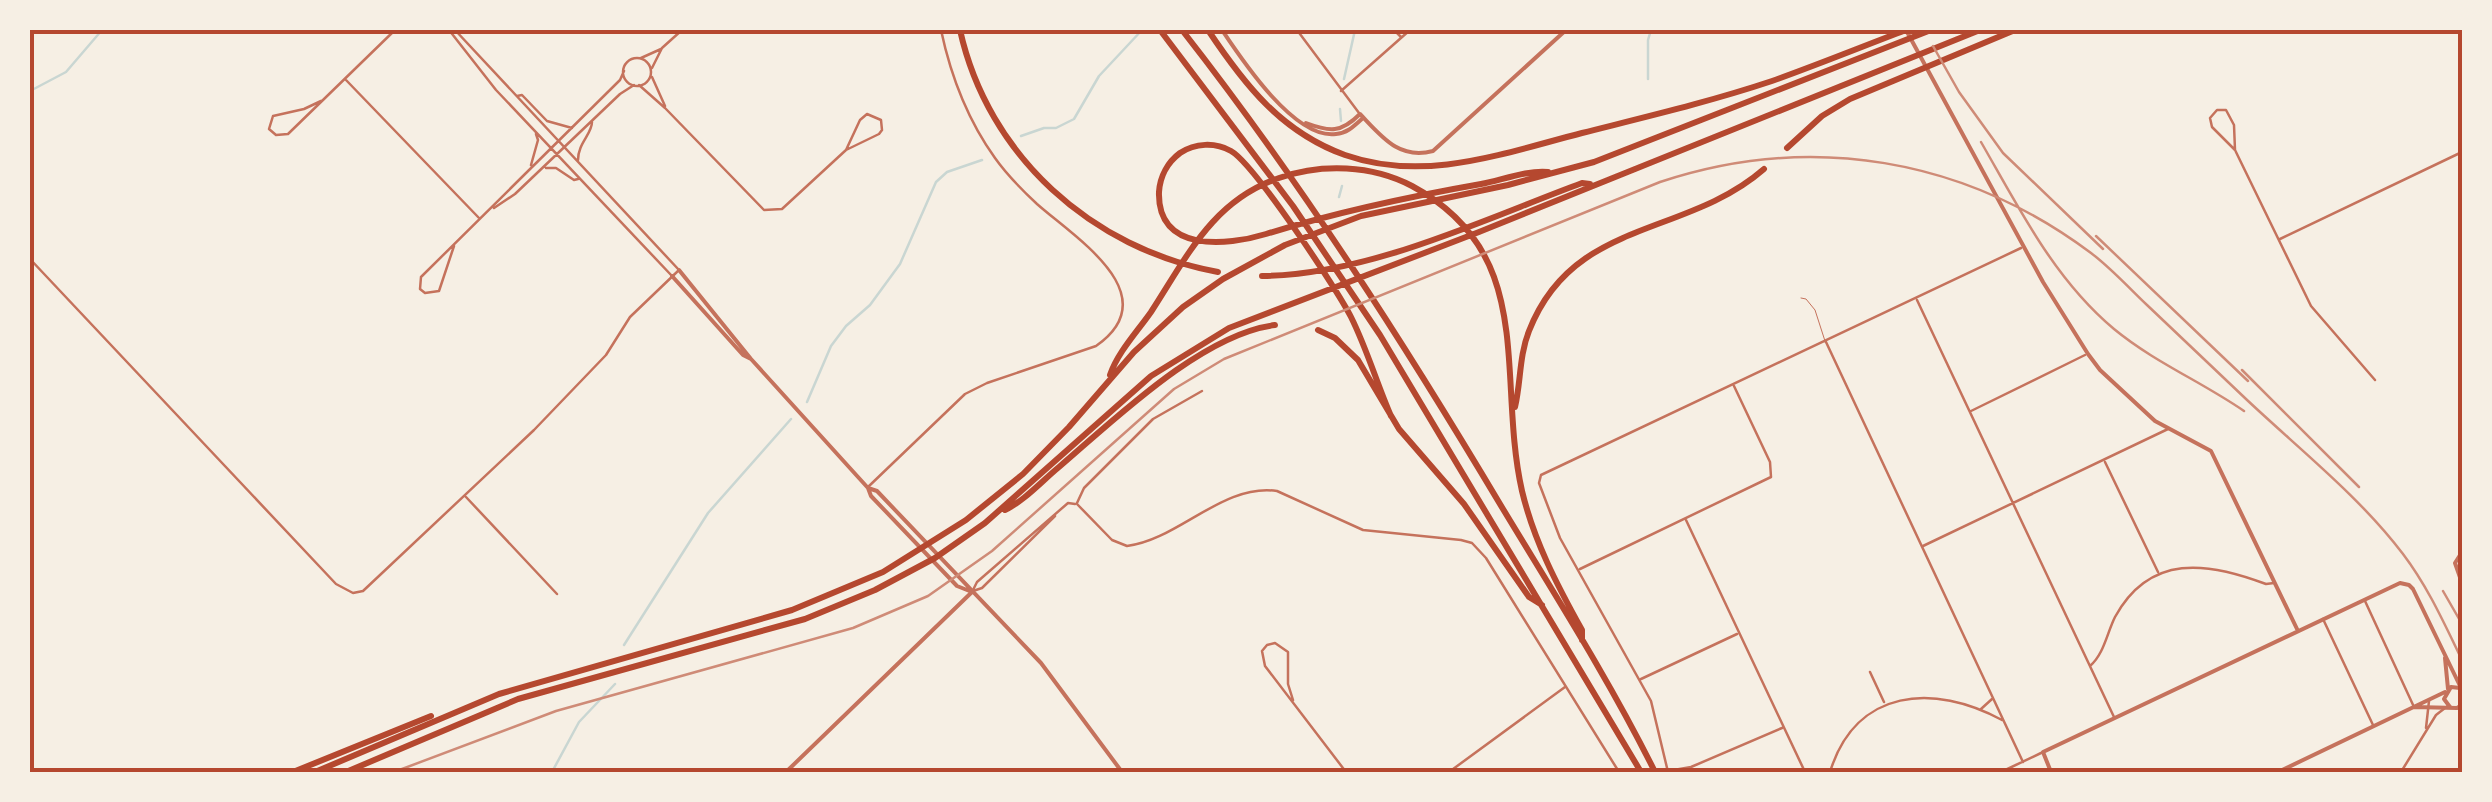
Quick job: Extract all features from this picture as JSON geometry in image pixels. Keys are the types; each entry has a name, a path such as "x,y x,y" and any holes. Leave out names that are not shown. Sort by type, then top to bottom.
{"highway":[{"path":"960,30 974,77 1001,130 1024,162 1057,195 1089,220 1138,248 1218,272"},
{"path":"1160,30 1330,261 1425,408 1642,772"},
{"path":"1182,30 1280,160 1386,314 1582,640 1654,772"},
{"path":"1208,30 1256,96 1292,128 1358,159 1419,168 1472,161 1705,102 1904,34 1931,30"},
{"path":"346,772 518,699 830,610 923,565 998,512 1135,390 1168,364 1229,328 1457,241 1980,30"},
{"path":"1786,148 1836,107 2015,30"},
{"path":"314,772 446,714 546,678 792,610 883,572 938,540 1006,489 1056,442 1150,336 1200,294 1294,240 1340,223 1554,173 1645,144 1904,34"},
{"path":"1391,416 1345,306 1238,156 1216,146 1197,146 1175,158 1164,171 1160,186 1162,208 1175,230 1191,239 1228,243 1285,228 1334,213 1400,198 1542,171 1554,173"},
{"path":"1108,381 1113,366 1202,232 1230,204 1256,187 1304,171 1343,168 1391,177 1430,196 1462,223 1483,251 1502,297 1518,470 1530,521 1551,574 1582,630 1582,640"},
{"path":"1513,413 1528,331 1552,290 1571,268 1618,238 1711,206 1764,169"},
{"path":"1262,276 1316,272 1366,261 1582,184 1594,184"},
{"path":"998,512 1010,508 1165,379 1241,335 1275,325"},
{"path":"1318,330 1352,353 1416,451 1464,504 1529,597 1544,606"},
{"path":"293,772 436,714 446,714"}],"street":[{"path":"321,101 288,134 276,135 269,128 273,116 321,101 395,30"},
{"path":"452,30 679,270 871,496 957,586 972,592"},
{"path":"452,30 496,90 743,355 751,359"},
{"path":"454,246 440,288 436,294 425,293 420,289 421,277 620,80 628,62 662,48 682,30"},
{"path":"868,488 965,394 997,379 1096,346 1106,339 1120,315 1122,301 1112,270 1019,188 973,124 958,90 941,30"},
{"path":"1222,30 1266,90 1317,132 1345,132 1362,116"},
{"path":"1296,30 1340,92 1394,148 1421,154 1446,142 1566,30"},
{"path":"1300,36 1308,30"},
{"path":"1394,30 1402,38"},
{"path":"1340,92 1410,30"},
{"path":"1904,34 2088,354 2100,370 2168,428 2210,451 2298,631"},
{"path":"492,209 543,168 620,94 647,82 662,48"},
{"path":"639,58 647,62 666,108"},
{"path":"624,71 626,80 666,108 764,210 776,211 789,203 846,150 879,134 881,120 866,114 846,150"},
{"path":"345,78 480,220"},
{"path":"516,97 522,95 548,121 572,128"},
{"path":"2236,150 2212,127 2210,118 2217,110 2226,110 2232,116 2236,150 2311,306 2375,380"},
{"path":"578,164 580,145 592,128 592,120"},
{"path":"530,166 538,140 536,132"},
{"path":"2280,239 2462,152"},
{"path":"543,168 556,168 574,180 580,178"},
{"path":"1783,727 1691,767 1668,771 1657,717 1552,520 1539,483 1540,475 2023,246"},
{"path":"30,259 336,584 352,594 370,585 599,363 630,317 679,270"},
{"path":"1916,298 2115,718"},
{"path":"1825,341 2023,762"},
{"path":"1970,412 2088,354"},
{"path":"1577,570 1770,478 1770,462 1733,384"},
{"path":"1077,504 1084,488 1153,419 1202,391"},
{"path":"1922,546 2168,428"},
{"path":"2104,460 2158,574"},
{"path":"868,488 877,490 922,535 1040,663 1122,772"},
{"path":"786,772 1068,503 1077,504 1112,540 1128,546 1240,495 1266,490 1277,491 1363,530 1472,543 1486,558 1619,772"},
{"path":"464,496 558,594"},
{"path":"1685,519 1805,772"},
{"path":"2462,552 2456,558 2462,575"},
{"path":"2459,565 2462,583"},
{"path":"2090,666 2130,596 2158,574 2212,566 2266,584 2275,582"},
{"path":"2001,772 2405,582 2413,590 2461,689 2429,698 2278,772"},
{"path":"2365,600 2414,707"},
{"path":"2323,619 2373,726"},
{"path":"1640,679 1739,633"},
{"path":"1293,700 1288,684 1288,652 1275,643 1267,644 1262,651 1265,666 1346,772"},
{"path":"2444,654 2445,702 2449,707"},
{"path":"1870,672 1885,704"},
{"path":"1449,772 1566,686"},
{"path":"1830,772 1835,755 1856,724 1885,704 1929,696 1949,698 2003,721"},
{"path":"1981,709 1993,697"},
{"path":"2424,734 2429,698"},
{"path":"2414,707 2461,707"},
{"path":"2401,772 2436,716 2449,707"},
{"path":"2043,752 2051,772"},
{"path":"30,770 39,772"}],"lane":[{"path":"1801,298 1815,310 1825,341"}],"waterway":[{"path":"30,91 66,72 102,30"},
{"path":"1021,136 1056,128 1074,119 1099,76 1142,30"},
{"path":"1344,79 1355,30"},
{"path":"1648,79 1651,30"},
{"path":"1340,109 1341,121"},
{"path":"807,402 831,346 870,305 900,264 936,182 947,172 982,160"},
{"path":"1339,197 1342,186"},
{"path":"624,645 708,513 791,419"},
{"path":"552,772 579,722 615,684"}],"railway":[{"path":"1933,46 1959,92 2003,153 2103,249"},
{"path":"1981,142 2039,242 2093,309 2145,352 2244,411"},
{"path":"394,772 556,711 853,628 928,596 992,551 1174,389 1224,359 1660,182 1717,167 1773,159 1829,157 1884,163 1939,176 1991,195 2042,221 2091,253 2367,512 2420,579 2462,660"},
{"path":"2096,236 2248,381"},
{"path":"2242,370 2359,487"},
{"path":"2443,591 2462,624"}]}
